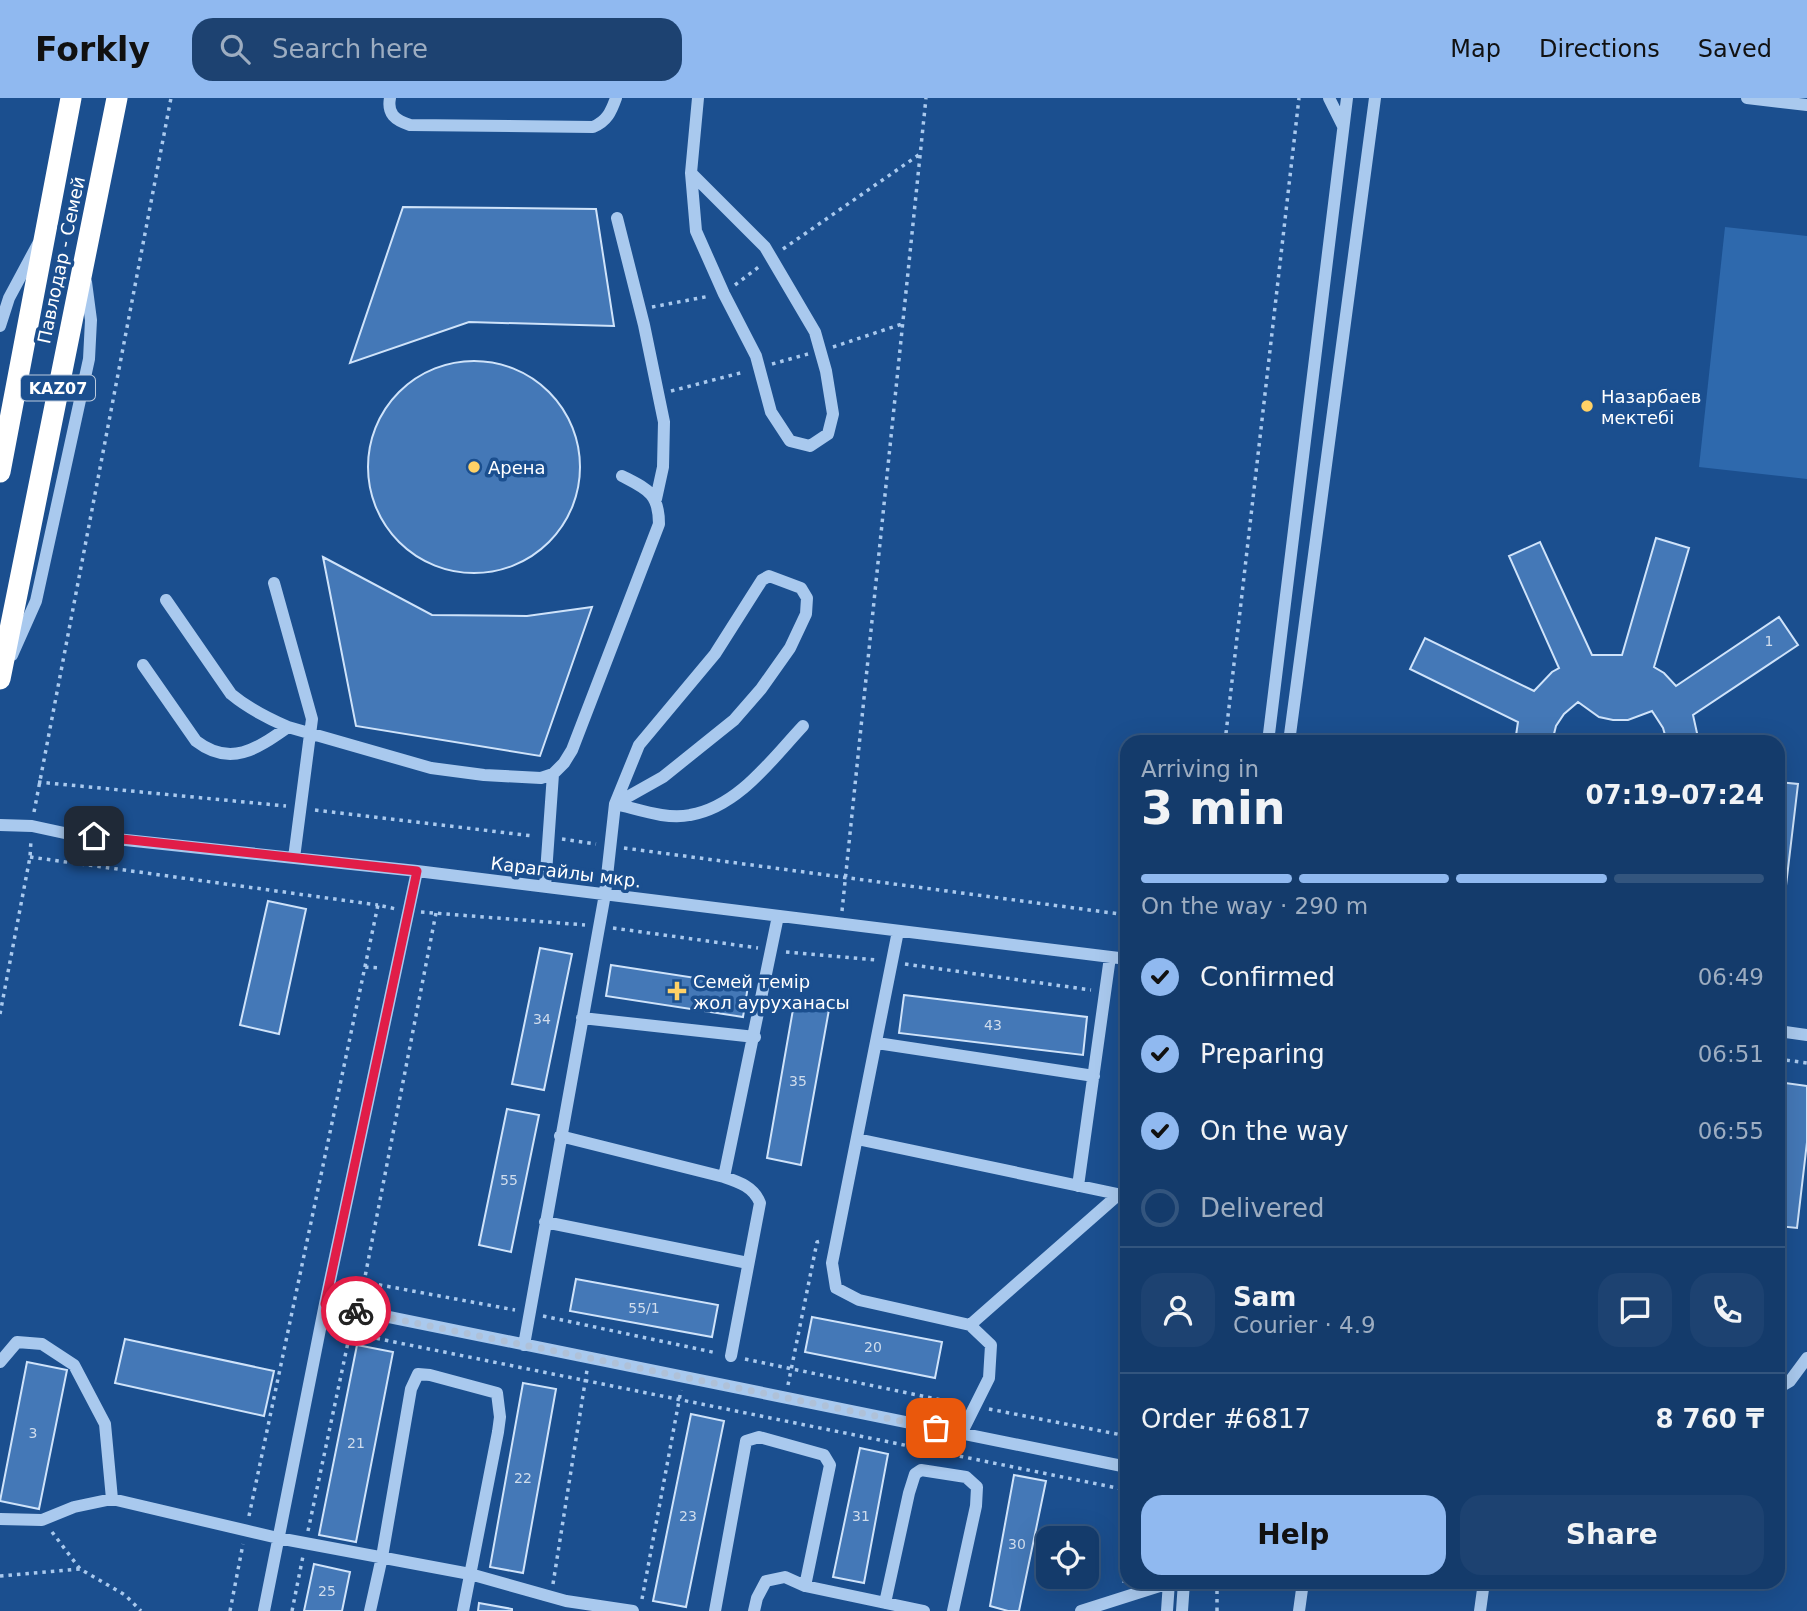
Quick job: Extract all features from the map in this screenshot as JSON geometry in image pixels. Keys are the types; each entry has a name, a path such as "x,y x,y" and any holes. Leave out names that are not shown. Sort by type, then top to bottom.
{"highway":[{"name":"Павлодар - Семей","path":"0,472 71,98"},
{"name":"Павлодар - Семей","path":"0,680 117,98"}],"street":[{"path":"390,98 388,108 391,115 410,125 593,127 605,121 615,98"},
{"path":"691,173 765,247 815,332 833,414 828,434 810,446 789,441 771,412 756,356 696,231 691,173 698,98"},
{"path":"1329,98 1343,127"},
{"path":"1269,735 1347,98"},
{"path":"1290,735 1375,98"},
{"path":"1747,98 1807,105"},
{"path":"166,600 231,694 261,715 288,727 431,768 484,775 541,778 553,774 572,750 659,524 656,499 663,467 665,439 640,309 618,218"},
{"path":"0,326 9,298 46,229"},
{"path":"622,476 643,487 656,499"},
{"path":"524,1345 605,894 615,804 639,746 715,654 762,579 769,576 802,588 807,598 806,614 790,648 761,689 734,720 663,777 615,804"},
{"path":"274,583 310,707 312,734 294,858"},
{"path":"143,665 196,741 207,750 221,753 248,752 288,727"},
{"path":"615,804 660,814 690,816 722,804 747,784 803,726"},
{"path":"545,887 553,774"},
{"name":"Карагайлы мкр.","path":"0,825 32,826 69,834 417,871 1120,958"},
{"path":"264,1611 325,1304 417,871"},
{"path":"724,1177 778,916"},
{"path":"898,931 832,1263 836,1288 859,1300 970,1325 990,1345 989,1378 961,1433"},
{"path":"1078,1186 1110,957"},
{"path":"582,1018 755,1037"},
{"path":"1785,1032 1807,1035"},
{"path":"877,1043 1094,1076"},
{"path":"560,1136 724,1177 755,1192 760,1203 731,1356"},
{"path":"857,1139 1120,1195"},
{"path":"970,1325 1120,1197"},
{"path":"545,1222 748,1263"},
{"path":"325,1304 1120,1466"},
{"path":"0,1362 17,1342 42,1344 74,1365 105,1424 112,1499"},
{"path":"1785,1384 1807,1358"},
{"path":"370,1611 411,1389 418,1374 497,1393 500,1417 498,1433 463,1611"},
{"path":"715,1611 746,1441 759,1437 824,1455 830,1465 805,1586"},
{"path":"885,1603 909,1493 915,1474 921,1470 967,1478 977,1487 976,1506 953,1611"},
{"path":"0,1519 42,1520 74,1507 112,1499 278,1538 470,1574 551,1597 565,1606 633,1611"},
{"path":"754,1611 766,1581 785,1577 805,1586 924,1611"},
{"path":"1081,1611 1152,1589"},
{"path":"1167,1611 1169,1589"},
{"path":"1182,1611 1184,1589"},
{"path":"1299,1611 1302,1589"},
{"path":"1480,1611 1483,1589"}],"path":[{"path":"0,1014 30,858 38,782 171,98"},
{"path":"841,924 926,98"},
{"path":"1226,735 1299,98"},
{"path":"640,309 724,294 771,257 920,154"},
{"path":"658,394 820,351 902,324"},
{"path":"38,782 302,808 549,838 1120,914"},
{"path":"30,858 409,911"},
{"path":"230,1611 378,905"},
{"path":"436,913 364,1282 529,1313 1120,1435"},
{"path":"1785,1060 1807,1063"},
{"path":"782,1421 817,1242 837,1238"},
{"path":"292,1611 350,1333 1120,1489"},
{"path":"551,1597 589,1358"},
{"path":"640,1611 684,1377"},
{"path":"42,1520 80,1569 125,1595 141,1611"},
{"path":"0,1576 80,1569"},
{"path":"1122,1600 1123,1589"},
{"path":"1217,1589 1217,1611"}],"shaded area":[{"path":"1725,227 1807,236 1807,479 1699,467"}],"building":[{"path":"403,207 596,209 614,326 469,322 350,363"},
{"name":"Арена","path":"474,361 495,363 514,369 549,392 572,427 578,446 578,488 572,507 549,542 514,565 495,571 474,573 453,571 434,565 399,542 376,507 370,488 368,467 370,446 376,427 399,392 434,369 453,363"},
{"path":"1656,538 1689,548 1654,667 1676,686 1779,617 1798,645 1693,715 1697,735 1665,735 1652,711 1628,720 1613,720 1599,717 1578,702 1564,714 1554,735 1516,735 1518,722 1410,669 1425,638 1534,691 1559,668 1509,556 1540,542 1592,655 1622,655"},
{"path":"323,557 432,615 527,616 592,607 540,756 356,726"},
{"path":"1785,783 1798,784 1785,894"},
{"path":"268,901 306,909 279,1034 240,1025"},
{"path":"540,948 572,954 544,1090 512,1084"},
{"name":"Семей темір жол ауруханасы","path":"611,965 748,986 743,1017 606,996"},
{"path":"904,995 1087,1017 1083,1055 899,1033"},
{"path":"795,998 830,1004 801,1165 767,1158"},
{"path":"1785,1083 1807,1086 1807,1142 1797,1228 1785,1227"},
{"path":"507,1109 539,1115 511,1252 479,1245"},
{"path":"576,1279 718,1305 712,1337 570,1311"},
{"path":"812,1317 942,1342 935,1378 805,1352"},
{"path":"125,1339 274,1371 264,1416 115,1383"},
{"path":"357,1345 393,1352 356,1542 319,1535"},
{"path":"27,1362 67,1370 39,1509 0,1501"},
{"path":"523,1383 556,1389 523,1573 490,1567"},
{"path":"691,1414 724,1421 686,1607 653,1601"},
{"path":"860,1448 888,1454 864,1583 833,1577"},
{"path":"1014,1475 1046,1481 1019,1611 990,1606"},
{"path":"314,1564 350,1572 342,1611 304,1611"},
{"path":"479,1603 512,1609 512,1611 478,1611"}],"way so far":[{"path":"356,1311 936,1428"}],"place":[{"name":"Назарбаев мектебі","path":"1587,406"},
{"name":"Арена","path":"474,467"},
{"name":"Семей темір жол ауруханасы","path":"677,991"}],"route":[{"path":"94,836 417,871 325,1304 356,1311"}]}
